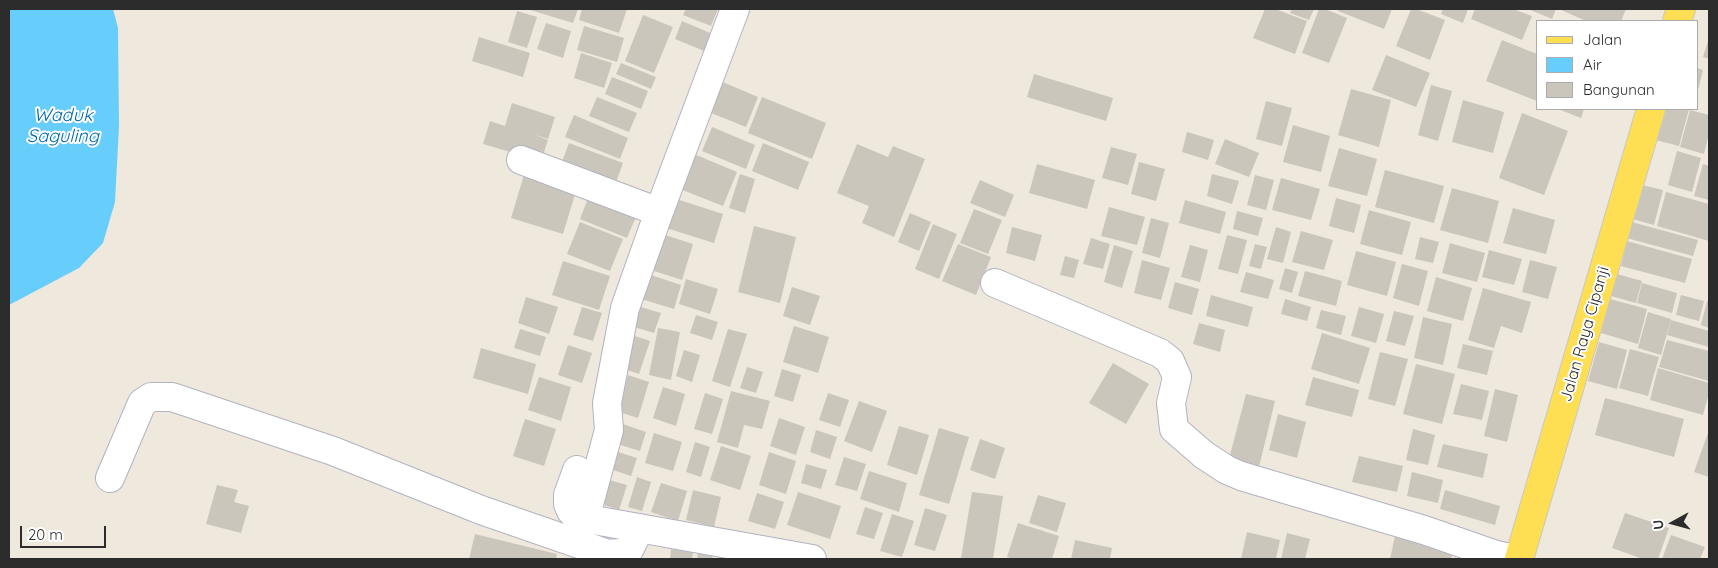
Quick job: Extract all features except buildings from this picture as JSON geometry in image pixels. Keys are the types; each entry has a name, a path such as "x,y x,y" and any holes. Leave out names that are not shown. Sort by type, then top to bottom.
{"main road":[{"name":"Jalan Raya Cipanji","path":"1519,559 1652,110"}],"street":[{"path":"585,519 608,430 607,403 626,308 658,212 734,9"},
{"path":"521,160 658,212"},
{"path":"995,283 1160,353 1170,361 1177,377 1170,403 1174,429 1204,455 1227,470 1424,530 1496,555 1514,559"},
{"path":"110,478 142,403 151,397 166,397 333,451 481,510 608,554 629,550 640,528"},
{"path":"577,470 568,496 568,504 571,511 577,517 812,559"}],"water":[{"name":"Waduk Saguling","path":"9,9 113,9 118,28 119,126 115,202 103,243 79,268 9,305"}]}
